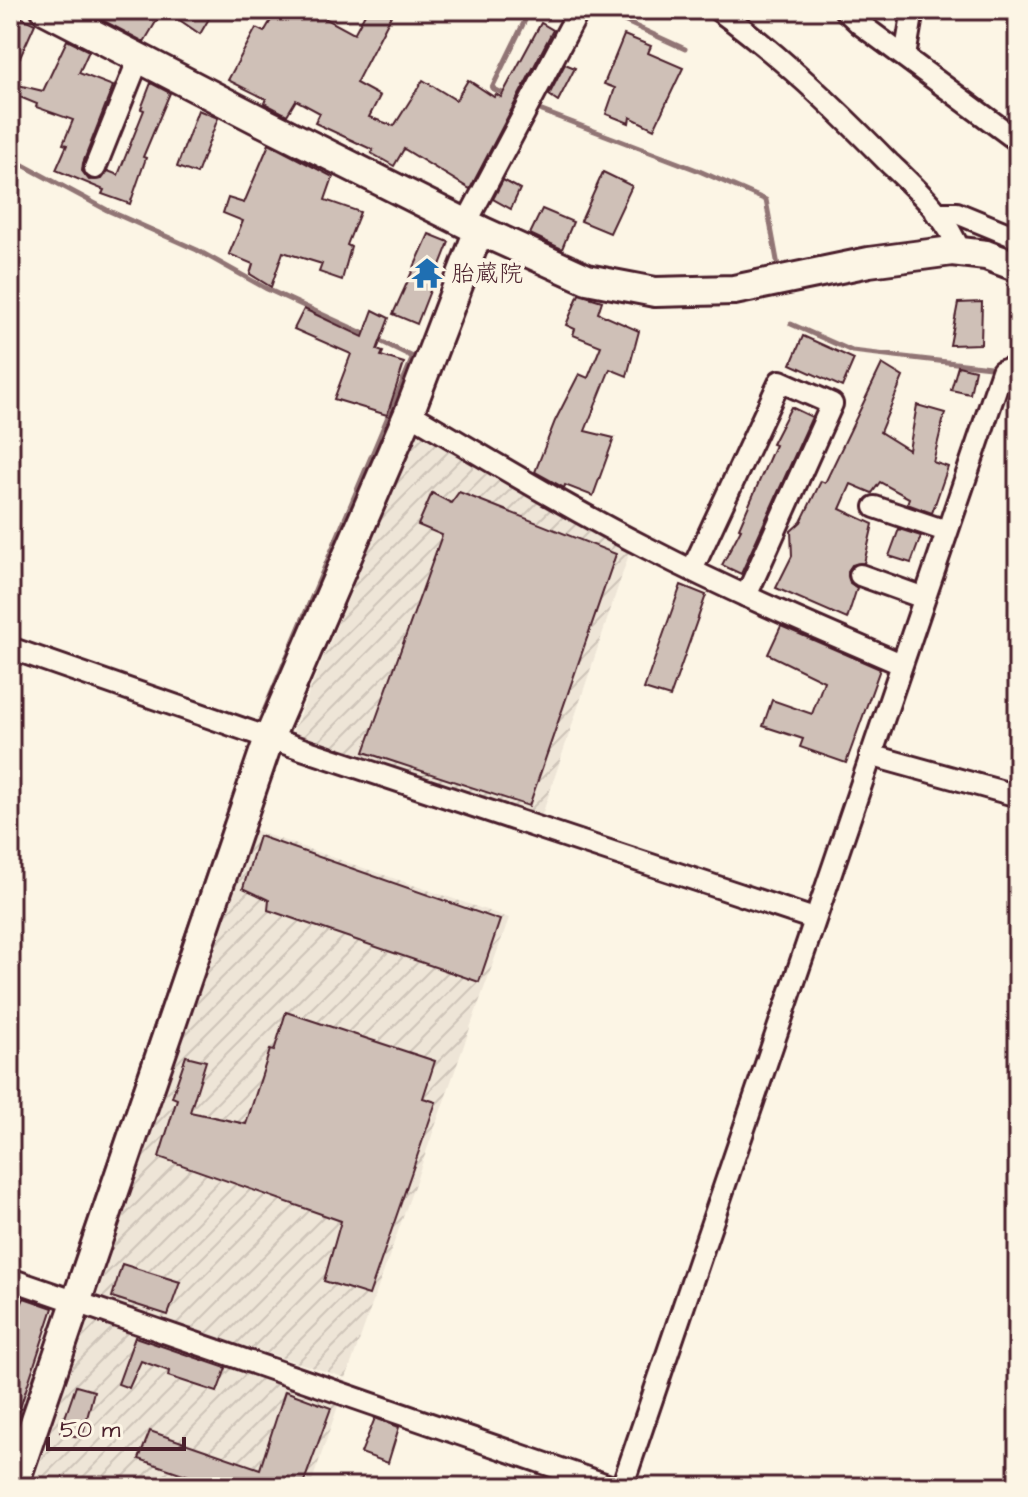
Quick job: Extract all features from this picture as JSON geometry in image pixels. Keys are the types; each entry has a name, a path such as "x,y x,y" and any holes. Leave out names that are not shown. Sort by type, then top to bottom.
{"street":[{"path":"46,10 472,227 587,279 655,292 734,290 909,255 960,252 986,255 1018,267"},
{"path":"13,1487 269,738 409,413 472,227 579,10"},
{"path":"718,10 773,51 831,103 936,213 960,252"},
{"path":"845,10 1018,141"},
{"path":"905,56 913,10"},
{"path":"95,168 139,58"},
{"path":"936,213 957,213 1018,238"},
{"path":"622,1487 1002,371 1011,368 1018,370"},
{"path":"692,570 780,381 832,404 746,596"},
{"path":"409,413 646,548 901,664"},
{"path":"875,507 946,531"},
{"path":"860,575 924,598"},
{"path":"10,648 269,738 814,919"},
{"path":"870,755 1018,796"},
{"path":"10,1279 613,1487"}],"shaded area":[{"path":"418,431 630,551 541,818 292,733"},
{"path":"253,830 509,918 346,1378 96,1299"},
{"path":"89,1318 339,1403 310,1487 32,1487"}],"building":[{"path":"83,10 163,10 144,42"},
{"path":"165,10 214,10 200,34"},
{"path":"277,10 310,10 354,34 367,10 394,10 356,83 380,96 369,117 394,126 423,80 456,100 468,80 494,97 496,94 501,97 541,23 553,30 470,189 404,149 394,166 371,153 373,150 315,123 320,113 296,100 287,115 264,103 266,99 228,80 256,28 264,32"},
{"path":"10,12 35,24 10,80"},
{"path":"624,35 651,46 648,53 683,68 654,129 630,117 629,123 606,114 615,88 604,84"},
{"path":"67,40 89,51 79,73 113,86 83,163 82,171 89,180 102,179 108,171 118,175 144,110 141,109 151,83 170,93 143,157 146,158 130,204 102,194 104,190 56,170 73,120 36,107 37,104 10,93 10,83 43,91"},
{"path":"565,64 575,68 558,101 549,95"},
{"path":"198,110 218,118 197,174 177,167"},
{"path":"269,144 333,177 325,200 360,212 347,245 351,247 342,280 319,272 322,264 283,252 271,287 250,274 253,264 229,254 243,221 223,213 228,198 244,203"},
{"path":"603,172 632,186 610,233 581,221"},
{"path":"503,180 520,189 511,209 493,199"},
{"path":"542,209 573,222 562,249 530,234"},
{"path":"429,234 449,242 417,324 393,314"},
{"path":"579,294 602,301 598,313 639,331 627,376 610,369 585,431 614,438 593,496 565,485 564,488 535,472 555,421 579,374 588,378 601,346 573,335 575,329 566,325"},
{"path":"982,302 981,344 950,345 958,303"},
{"path":"304,309 363,337 373,310 389,318 377,350 383,352 381,356 404,363 387,415 334,399 351,354 294,329"},
{"path":"803,336 854,359 842,387 791,364"},
{"path":"882,364 903,377 880,432 909,450 917,405 945,413 933,462 948,467 932,513 907,504 909,498 880,482 872,493 851,484 840,509 873,524 864,563 852,565 848,571 850,583 857,588 847,619 776,588 792,556 791,531 801,522 821,481 825,483"},
{"path":"958,366 975,370 970,394 951,390"},
{"path":"791,407 812,417 741,574 722,565 741,529 775,445 772,444"},
{"path":"459,492 616,554 529,806 364,752 442,535 418,525 432,493 451,503"},
{"path":"899,529 921,536 911,563 889,556"},
{"path":"681,585 706,595 670,697 644,689"},
{"path":"781,626 880,669 846,763 800,747 803,739 763,726 772,700 812,714 824,681 768,654"},
{"path":"259,836 500,920 479,982 268,910 269,900 243,888"},
{"path":"286,1012 435,1061 423,1098 436,1102 369,1295 324,1281 341,1221 159,1157 177,1099 172,1097 186,1056 206,1061 190,1112 246,1124"},
{"path":"122,1264 180,1282 168,1315 112,1297"},
{"path":"24,1298 53,1308 13,1429 10,1428 10,1355 17,1330 10,1329"},
{"path":"135,1337 226,1368 217,1392 168,1376 169,1371 141,1361 129,1388 118,1384"},
{"path":"76,1386 94,1391 82,1438 60,1432"},
{"path":"285,1391 331,1408 302,1487 259,1487 236,1479 233,1487 221,1487 139,1459 150,1431 260,1469"},
{"path":"375,1418 399,1427 388,1463 361,1453"}],"waterway":[{"path":"519,101 492,88 530,10"},
{"path":"600,10 685,49"},
{"path":"542,111 697,170 766,200 778,266"},
{"path":"10,158 107,210 197,250 267,289 367,335"},
{"path":"791,324 852,351 990,367"},
{"path":"259,723 413,357 376,339"},
{"path":"72,1270 225,822"},
{"path":"10,1452 13,1443"}],"place":[{"name":"胎蔵院","path":"427,273"}]}
